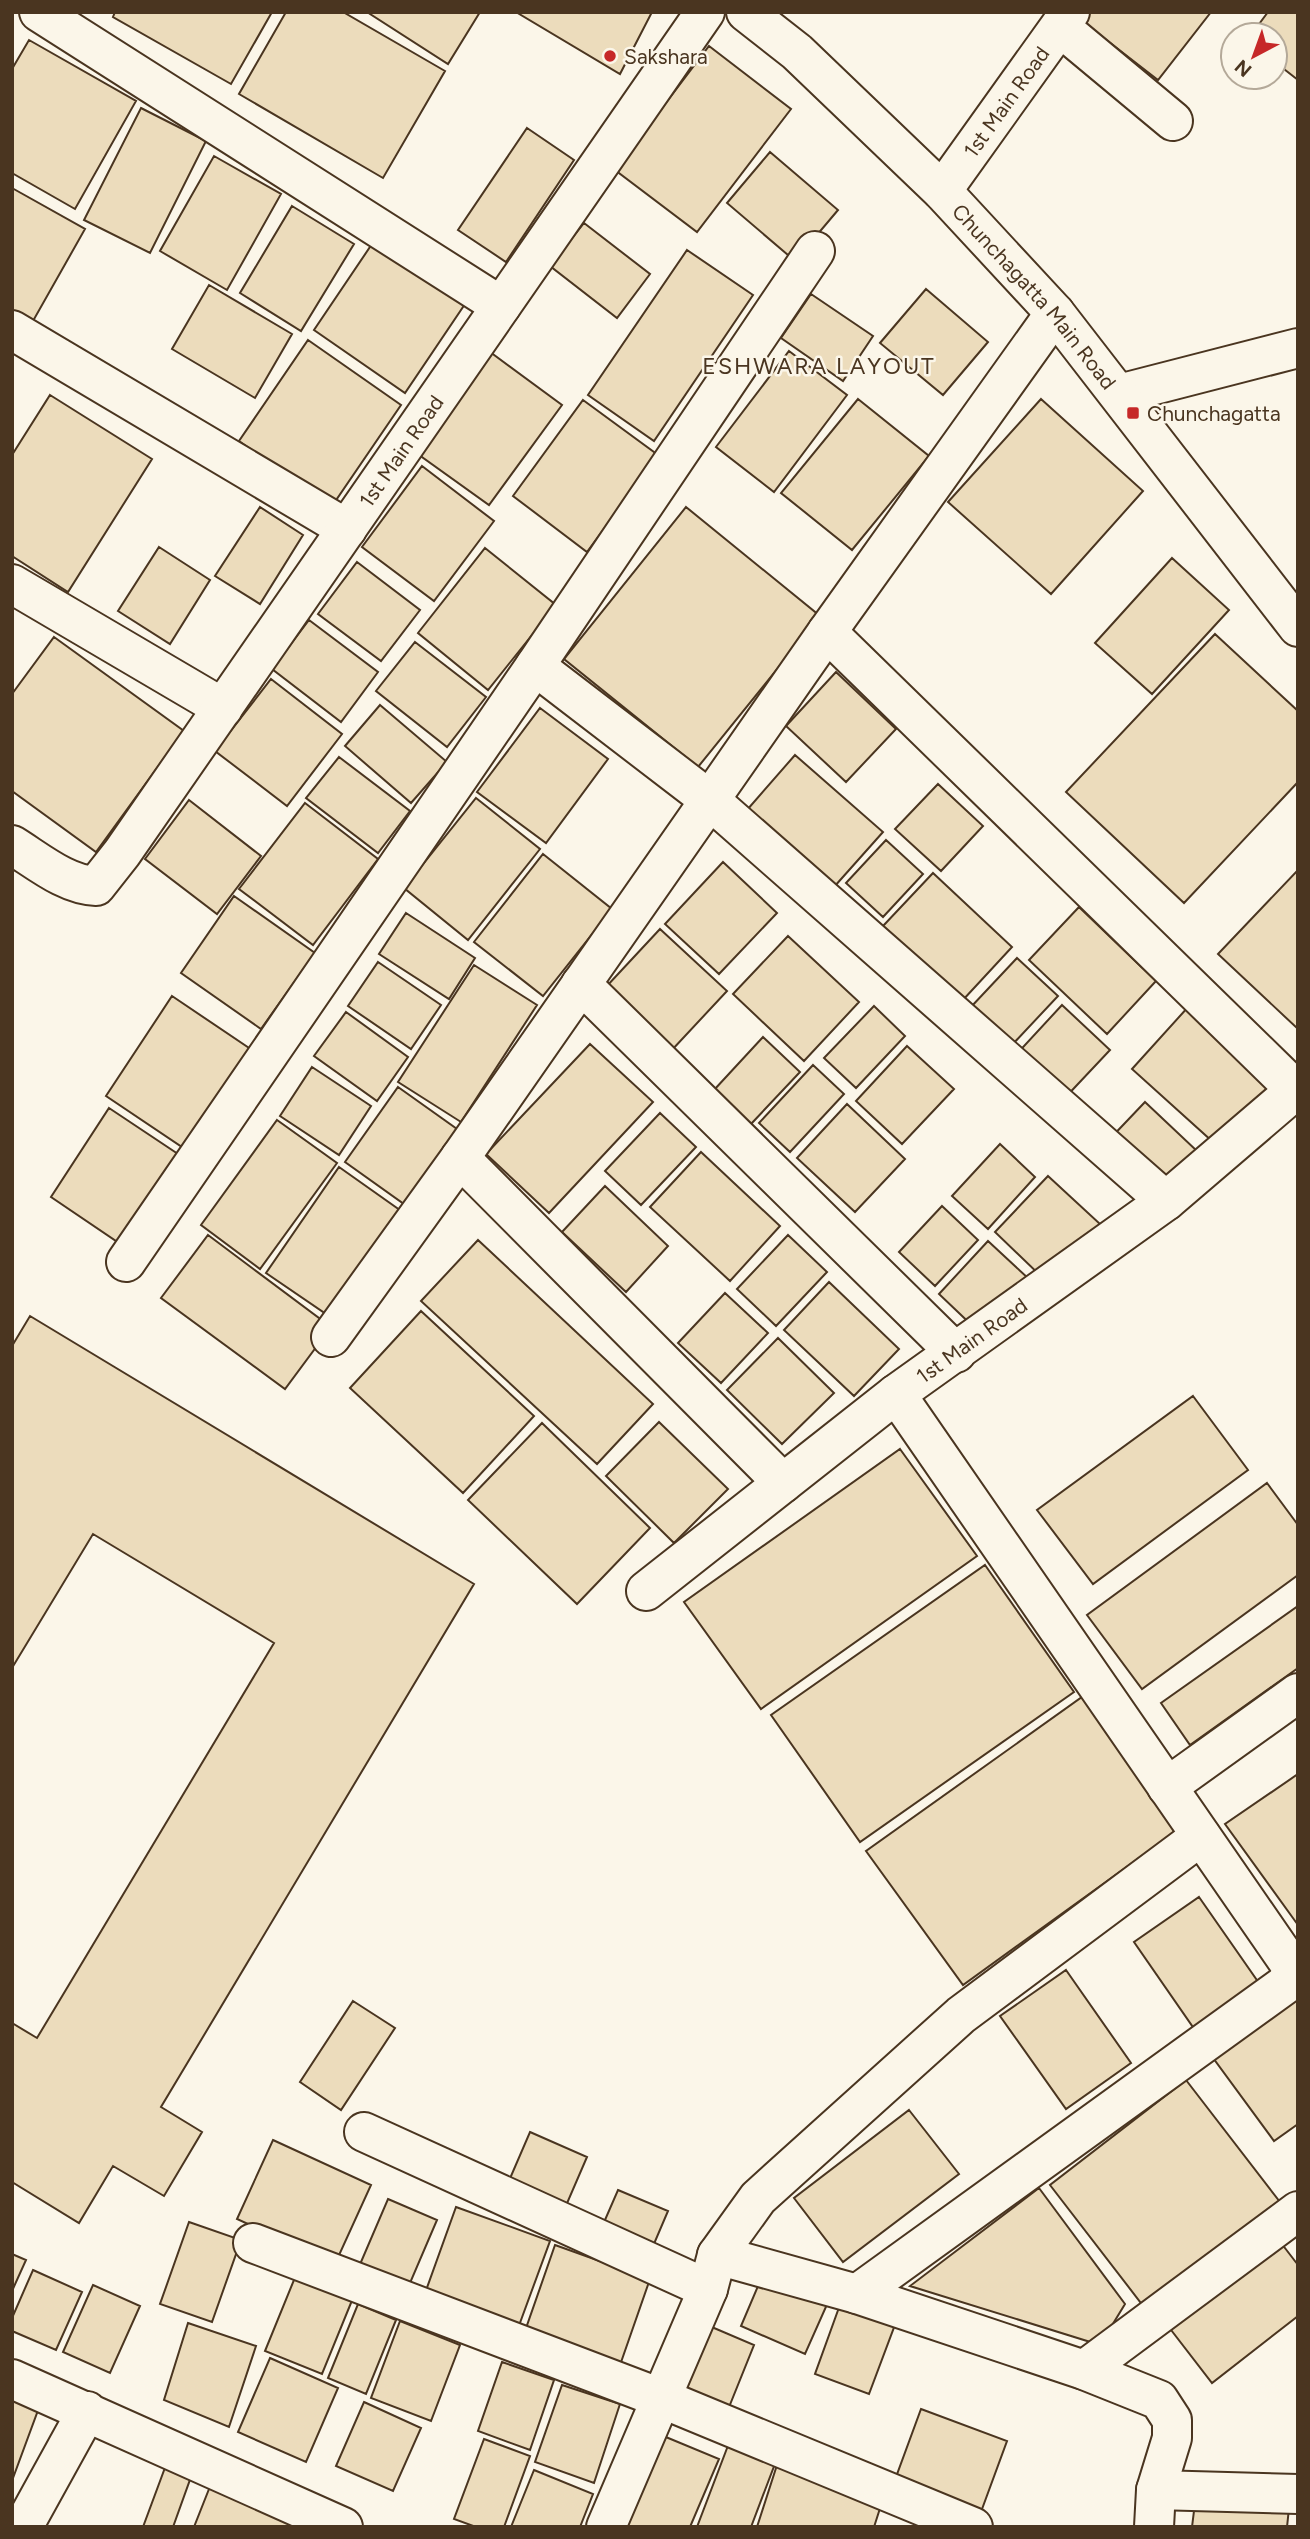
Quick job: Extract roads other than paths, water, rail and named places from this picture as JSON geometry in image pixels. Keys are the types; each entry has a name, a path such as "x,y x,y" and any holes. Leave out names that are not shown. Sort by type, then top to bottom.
{"street":[{"path":"39,12 501,306"},
{"name":"1st Main Road","path":"12,845 72,881 96,886 122,853 705,12"},
{"name":"Chunchagatta Main Road","path":"746,12 797,52 942,191 1055,313 1298,628"},
{"path":"1065,20 1173,121"},
{"name":"1st Main Road","path":"942,191 1065,20"},
{"path":"126,1262 535,666 815,251"},
{"path":"331,1337 1055,313"},
{"path":"12,330 347,529"},
{"path":"1119,394 1298,348"},
{"path":"12,584 223,708"},
{"path":"827,632 1297,1090"},
{"path":"535,666 711,801 1166,1201"},
{"path":"581,984 956,1353"},
{"name":"1st Main Road","path":"646,1591 896,1394 1166,1201 1297,1090"},
{"path":"460,1158 783,1483"},
{"path":"857,2294 1298,1976 896,1394"},
{"path":"1167,1787 1298,1693"},
{"path":"606,2527 663,2399 713,2272 758,2199 961,2015 1201,1836"},
{"path":"364,2132 713,2272 857,2294 1084,2370 1159,2400 1172,2420 1172,2438 1155,2509 1298,2494"},
{"path":"1084,2370 1298,2211"},
{"path":"253,2243 663,2399 973,2527"},
{"path":"12,2379 343,2527"},
{"path":"23,2527 87,2411"}],"place":[{"name":"Sakshara","path":"610,56"},
{"name":"Chunchagatta","path":"1133,413"}],"district":[{"name":"ESHWARA LAYOUT","path":"819,366"}]}
